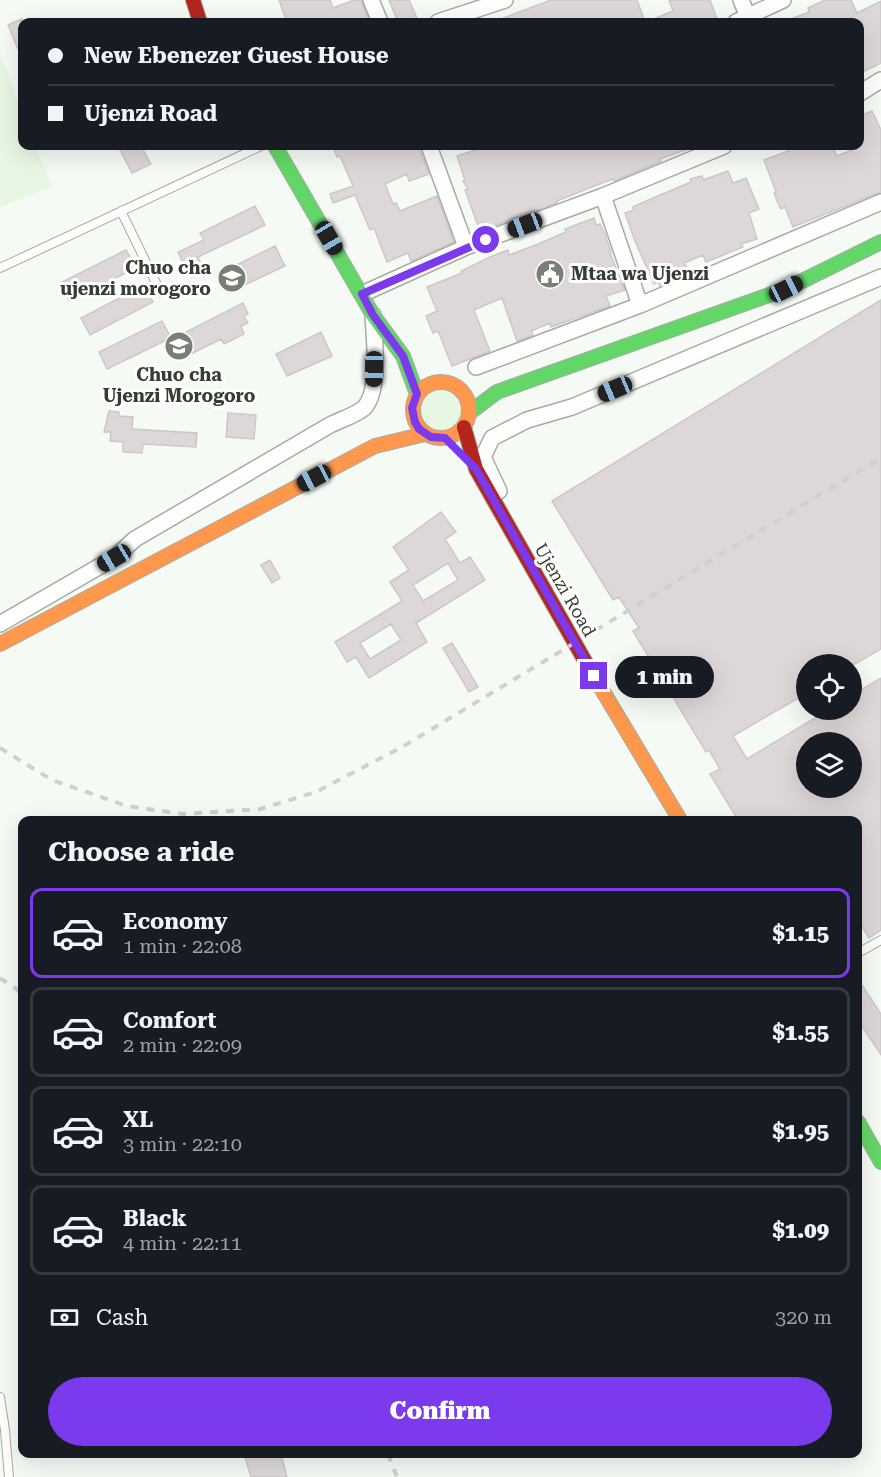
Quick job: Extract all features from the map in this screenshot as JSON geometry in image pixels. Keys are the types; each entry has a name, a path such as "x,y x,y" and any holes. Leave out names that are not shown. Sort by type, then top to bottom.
{"street":[{"path":"193,0 199,18"},
{"path":"371,0 378,18"},
{"path":"450,18 505,0"},
{"path":"741,0 744,18"},
{"path":"750,18 783,0"},
{"path":"864,91 881,80"},
{"path":"277,150 373,315 403,356 417,394"},
{"path":"430,150 466,247"},
{"path":"362,294 466,247 603,196 714,150"},
{"path":"603,196 640,305"},
{"path":"476,367 640,305 881,202"},
{"path":"469,413 497,392 786,289 881,242"},
{"path":"540,582 483,457 492,438 527,420 572,407 881,278"},
{"path":"0,624 114,558 135,539 330,425 363,409 370,398 374,383 373,315"},
{"path":"403,356 460,390 497,392"},
{"path":"375,446 412,408 417,394 429,384 444,382"},
{"path":"0,644 375,446 424,434 438,439 452,436 464,427 469,413 469,405 460,390"},
{"path":"412,408 415,422 424,434"},
{"path":"464,427 476,469"},
{"path":"445,438 476,469"},
{"name":"Ujenzi Road","path":"476,469 678,816"},
{"path":"862,1129 881,1162"}],"lane":[{"path":"0,268 252,150"},
{"path":"121,211 161,293"},
{"path":"862,951 881,940"},
{"path":"0,1396 9,1477"}],"green space":[{"path":"0,53 18,100 18,150 38,150 52,187 0,207"},
{"path":"441,389 450,390 457,395 462,402 462,420 457,427 450,432 441,433 432,432 425,427 420,420 419,411 420,402 425,395 432,390"}],"building":[{"path":"279,0 330,0 333,8 354,0 361,0 368,18 286,18"},
{"path":"389,0 409,0 417,18 396,18"},
{"path":"551,0 637,0 644,18 504,18"},
{"path":"669,0 710,0 717,18 656,18 673,11"},
{"path":"825,0 851,0 857,13 881,1 881,63 864,72 864,18 793,18 809,12 808,8"},
{"path":"18,21 18,49 8,25"},
{"path":"872,111 881,130 881,192 793,227 785,207 781,209 778,203 764,160 787,150 834,150 837,156 852,150 864,150 864,114"},
{"path":"120,150 143,150 151,164 132,173"},
{"path":"334,150 420,150 429,174 409,181 407,174 385,184 393,204 396,203 400,211 437,196 454,242 411,261 408,253 387,262 374,228 370,230 355,195 333,203 330,194 353,186 340,156 337,157"},
{"path":"476,150 686,150 660,159 661,161 614,181 613,179 594,186 557,201 557,203 480,231 465,190 468,189 463,181 465,180 457,156"},
{"path":"728,171 733,183 746,178 759,209 749,213 757,239 741,244 743,247 706,262 703,255 684,263 687,268 668,277 670,282 660,286 658,282 654,284 625,213 634,210 633,207 691,182 690,179 702,176 703,180"},
{"path":"255,206 265,225 198,257 202,266 187,272 178,252 204,240 200,233"},
{"path":"594,218 596,225 600,224 605,234 625,290 606,296 610,306 551,327 550,323 531,331 533,335 517,341 502,298 474,310 490,351 452,366 438,331 433,333 426,316 437,311 427,287 462,273 461,271 490,257 508,250 509,255"},
{"path":"275,246 285,266 230,292 220,273"},
{"path":"126,250 136,268 69,301 60,283"},
{"path":"144,285 153,302 90,335 81,318"},
{"path":"881,300 881,649 862,660 862,654 796,654 796,699 733,736 747,759 811,720 862,720 862,689 881,678 881,930 869,938 862,927 862,816 736,816 710,774 720,769 709,750 706,752 633,631 639,628 619,597 613,600 552,501"},
{"path":"243,303 248,314 244,316 248,323 241,326 244,334 224,344 221,339 185,357 176,337"},
{"path":"162,321 171,338 107,369 99,352"},
{"path":"321,332 332,356 287,376 276,354"},
{"path":"109,411 119,412 119,416 133,417 132,429 197,433 196,447 143,444 142,453 123,452 123,442 110,441 111,432 104,432"},
{"path":"228,413 256,415 254,439 226,437"},
{"path":"441,512 456,532 445,539 460,563 470,557 485,580 416,623 427,642 369,678 356,657 347,662 335,642 402,601 390,582 409,570 393,547","holes":["448,563 458,580 423,601 413,585","391,624 401,640 370,659 360,643"]},
{"path":"270,560 280,578 272,583 261,565"},
{"path":"452,643 478,687 469,692 443,648"},
{"path":"862,985 881,1014 881,1055 862,1026"},
{"path":"245,1458 282,1458 287,1477 251,1477"}],"railway":[{"path":"0,748 52,780 127,806 183,814 260,809 316,792 402,747 881,458"},
{"path":"0,978 18,990"},
{"path":"390,1458 397,1477"}],"traffic: fast":[{"path":"277,150 373,315 403,356 417,394"},
{"path":"469,413 497,392 786,289 881,242"},
{"path":"862,1129 881,1162"}],"traffic: slow":[{"path":"435,382 447,382 457,386 465,394 469,410 465,426 457,434 447,438 435,438 425,434 417,426 413,416 413,404 417,394 425,386 435,382"},
{"path":"0,644 375,446 425,434"},
{"path":"589,668 678,816"}],"traffic: jam":[{"path":"193,0 199,18"},
{"path":"464,427 476,469 589,668"}],"place":[{"name":"Mtaa wa Ujenzi","path":"550,274"},
{"name":"Chuo cha ujenzi morogoro","path":"232,278"},
{"name":"Chuo cha Ujenzi Morogoro","path":"179,346"}],"route":[{"path":"486,240 362,294 373,315 403,356 417,394 412,415 419,429 431,437 445,438 476,469 594,676"}]}
